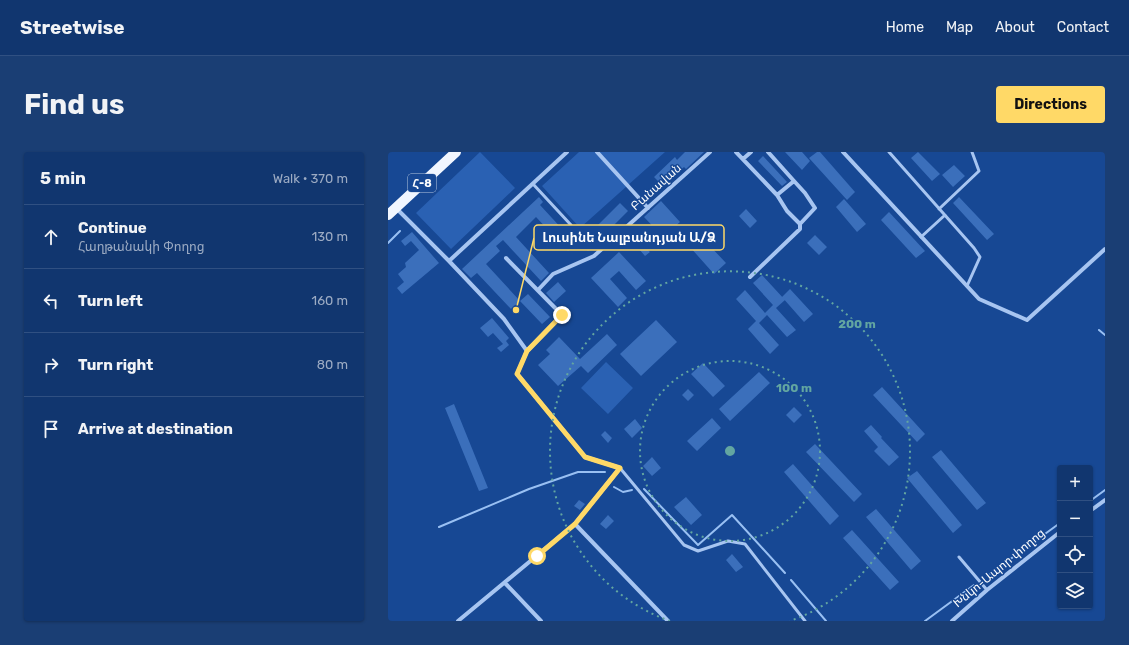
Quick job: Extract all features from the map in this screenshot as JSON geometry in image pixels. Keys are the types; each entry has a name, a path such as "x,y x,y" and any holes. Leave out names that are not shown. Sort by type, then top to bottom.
{"main road":[{"name":"Հ-8","path":"388,215 456,152"}],"street":[{"path":"449,261 567,152"},
{"path":"597,152 648,208"},
{"name":"Բանավան","path":"538,290 553,274 594,256 710,152"},
{"path":"736,152 777,195 787,211 800,224"},
{"path":"743,159 751,152"},
{"path":"750,277 800,229 800,224 815,208 805,193 768,152"},
{"path":"843,152 979,299 1027,320 1105,249"},
{"path":"777,195 794,181"},
{"path":"396,208 504,319 527,351"},
{"path":"458,621 575,524 620,468 585,457 517,374 527,351 562,315 506,258"},
{"path":"1093,509 1105,500"},
{"path":"575,524 668,621"},
{"name":"Խնկո-Ապոր փողոց","path":"952,621 987,590 1057,534"},
{"path":"504,583 541,621"}],"lane":[{"path":"889,152 974,248 980,258 967,286"},
{"path":"940,209 979,171 972,152"},
{"path":"533,184 571,225"},
{"path":"921,237 945,215"},
{"path":"620,468 684,545 698,551 728,541 745,544 805,621"},
{"path":"959,557 987,590"}],"shaded area":[{"path":"480,152 515,188 451,249 416,213"},
{"path":"579,152 665,152 580,228 542,186"},
{"path":"606,362 633,388 608,414 581,388"}],"building":[{"path":"685,152 704,152 686,169 684,167 663,186 654,177 675,157 677,160"},
{"path":"785,152 802,152 810,161 802,170"},
{"path":"817,152 820,152 855,192 847,200 809,158"},
{"path":"918,152 940,174 932,181 911,158"},
{"path":"763,156 787,182 782,186 758,161"},
{"path":"954,165 965,176 953,187 942,175"},
{"path":"539,197 543,202 540,205 576,244 568,251 536,217 516,237 549,273 541,281 503,240 496,246 500,251 486,264 520,301 511,309 477,273 471,278 462,269"},
{"path":"959,197 994,234 987,240 953,203"},
{"path":"844,199 866,224 857,232 836,207"},
{"path":"661,201 680,222 663,237 644,217"},
{"path":"620,203 628,211 588,251 580,243"},
{"path":"746,209 757,221 750,228 739,216"},
{"path":"889,212 925,251 916,258 881,220"},
{"path":"692,227 726,263 714,274 681,237"},
{"path":"412,232 439,263 402,294 397,288 404,282 398,274 406,267 405,263 419,250 411,241 405,246 401,241"},
{"path":"815,235 827,247 819,255 807,243"},
{"path":"643,245 650,252 645,256 639,249"},
{"path":"619,252 646,281 636,290 619,271 610,279 627,298 618,307 591,278"},
{"path":"762,275 785,300 776,308 796,330 787,337 767,315 759,323 779,345 770,354 748,329 756,321 736,299 745,290 765,313 773,305 753,283"},
{"path":"558,282 566,291 554,302 546,293"},
{"path":"790,289 813,314 804,322 782,297"},
{"path":"528,294 550,317 542,324 520,301"},
{"path":"492,318 509,338 506,341 509,345 501,352 497,348 503,344 493,333 488,337 480,328"},
{"path":"656,320 677,342 641,376 620,354"},
{"path":"607,334 617,345 588,373 581,366 558,386 538,365 550,354 546,350 559,337 580,359"},
{"path":"703,363 725,386 713,397 691,374"},
{"path":"759,372 770,383 730,421 719,409"},
{"path":"882,387 925,434 917,442 873,395"},
{"path":"688,389 694,395 688,401 682,395"},
{"path":"454,404 488,488 479,491 445,408"},
{"path":"794,407 802,415 794,423 786,415"},
{"path":"712,418 721,428 697,451 687,441"},
{"path":"635,419 642,428 632,438 624,429"},
{"path":"871,425 899,457 889,466 874,451 878,447 864,431"},
{"path":"605,431 612,438 608,443 601,435"},
{"path":"815,444 862,494 854,502 806,452"},
{"path":"941,450 986,503 977,510 932,457"},
{"path":"652,457 661,468 652,476 643,466"},
{"path":"793,464 839,516 830,525 784,472"},
{"path":"917,471 962,525 953,533 907,478"},
{"path":"686,497 702,515 691,525 674,507"},
{"path":"579,500 585,504 580,510 574,506"},
{"path":"876,509 921,561 911,570 866,517"},
{"path":"608,515 614,521 606,529 600,524"},
{"path":"852,530 899,582 890,590 843,538"},
{"path":"732,554 743,567 736,572 726,560"}],"waterway":[{"path":"388,243 400,231"},
{"path":"1099,330 1105,335"},
{"path":"439,527 529,489 578,472 605,472"},
{"path":"614,487 623,492 632,490"},
{"path":"644,489 698,545 732,515 785,573"},
{"path":"1093,499 1105,490"},
{"path":"987,576 1057,525"},
{"path":"791,580 826,621"},
{"path":"925,621 974,585"}],"place":[{"name":"Լուսինե Նալբանդյան Ա/Ձ","path":"516,310"}],"route":[{"path":"537,556 575,524 620,468 585,457 517,374 527,351 562,315"}]}
